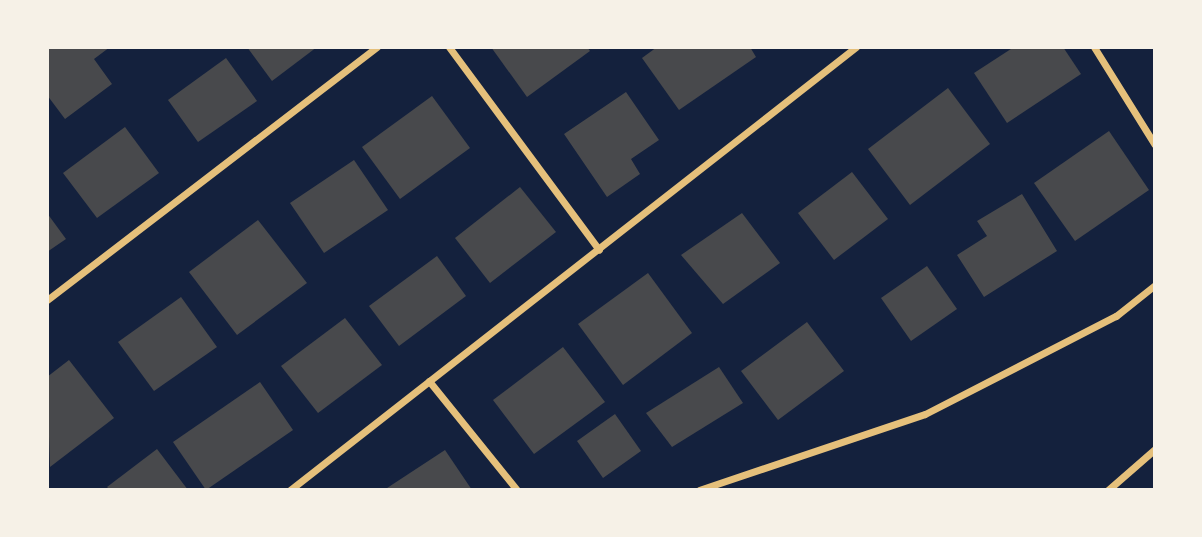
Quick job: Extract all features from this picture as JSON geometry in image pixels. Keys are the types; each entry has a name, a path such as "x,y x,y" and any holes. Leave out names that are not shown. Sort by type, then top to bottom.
{"street":[{"path":"47,300 377,47"},
{"path":"449,47 599,250"},
{"path":"290,490 856,47"},
{"path":"1094,47 1155,145"},
{"path":"699,490 925,414 1116,316 1155,285"},
{"path":"429,381 517,490"},
{"path":"1108,490 1155,449"}],"building":[{"path":"47,47 110,47 94,59 112,84 65,119 47,95"},
{"path":"247,47 317,47 272,81"},
{"path":"491,47 587,47 590,51 527,97"},
{"path":"657,47 750,47 756,57 679,110 642,58"},
{"path":"1014,47 1063,47 1081,74 1007,123 974,73"},
{"path":"226,58 257,101 198,142 168,100"},
{"path":"948,88 990,144 910,205 868,149"},
{"path":"626,92 659,140 631,159 640,174 607,197 564,134"},
{"path":"432,96 470,148 400,199 362,147"},
{"path":"125,127 159,173 97,218 63,173"},
{"path":"1109,131 1149,190 1075,241 1034,183"},
{"path":"354,160 388,210 324,253 290,203"},
{"path":"852,172 888,219 834,260 798,213"},
{"path":"520,187 556,232 490,283 455,238"},
{"path":"1022,194 1057,251 984,297 957,255 987,236 977,221"},
{"path":"47,213 66,239 47,252"},
{"path":"742,213 780,263 723,304 681,255"},
{"path":"258,220 307,283 237,335 189,272"},
{"path":"437,256 466,296 399,346 369,306"},
{"path":"927,266 957,309 911,341 881,298"},
{"path":"648,273 692,333 623,385 578,324"},
{"path":"181,297 217,347 154,391 118,342"},
{"path":"345,318 382,365 318,413 281,366"},
{"path":"807,322 844,371 778,420 741,371"},
{"path":"563,347 605,402 534,454 493,400"},
{"path":"69,360 114,418 50,467 47,377"},
{"path":"719,367 743,403 672,447 646,413"},
{"path":"260,382 293,430 206,490 173,442"},
{"path":"615,414 641,451 603,478 577,441"},
{"path":"157,449 188,490 110,490 107,487"},
{"path":"445,450 472,490 384,490"}]}
